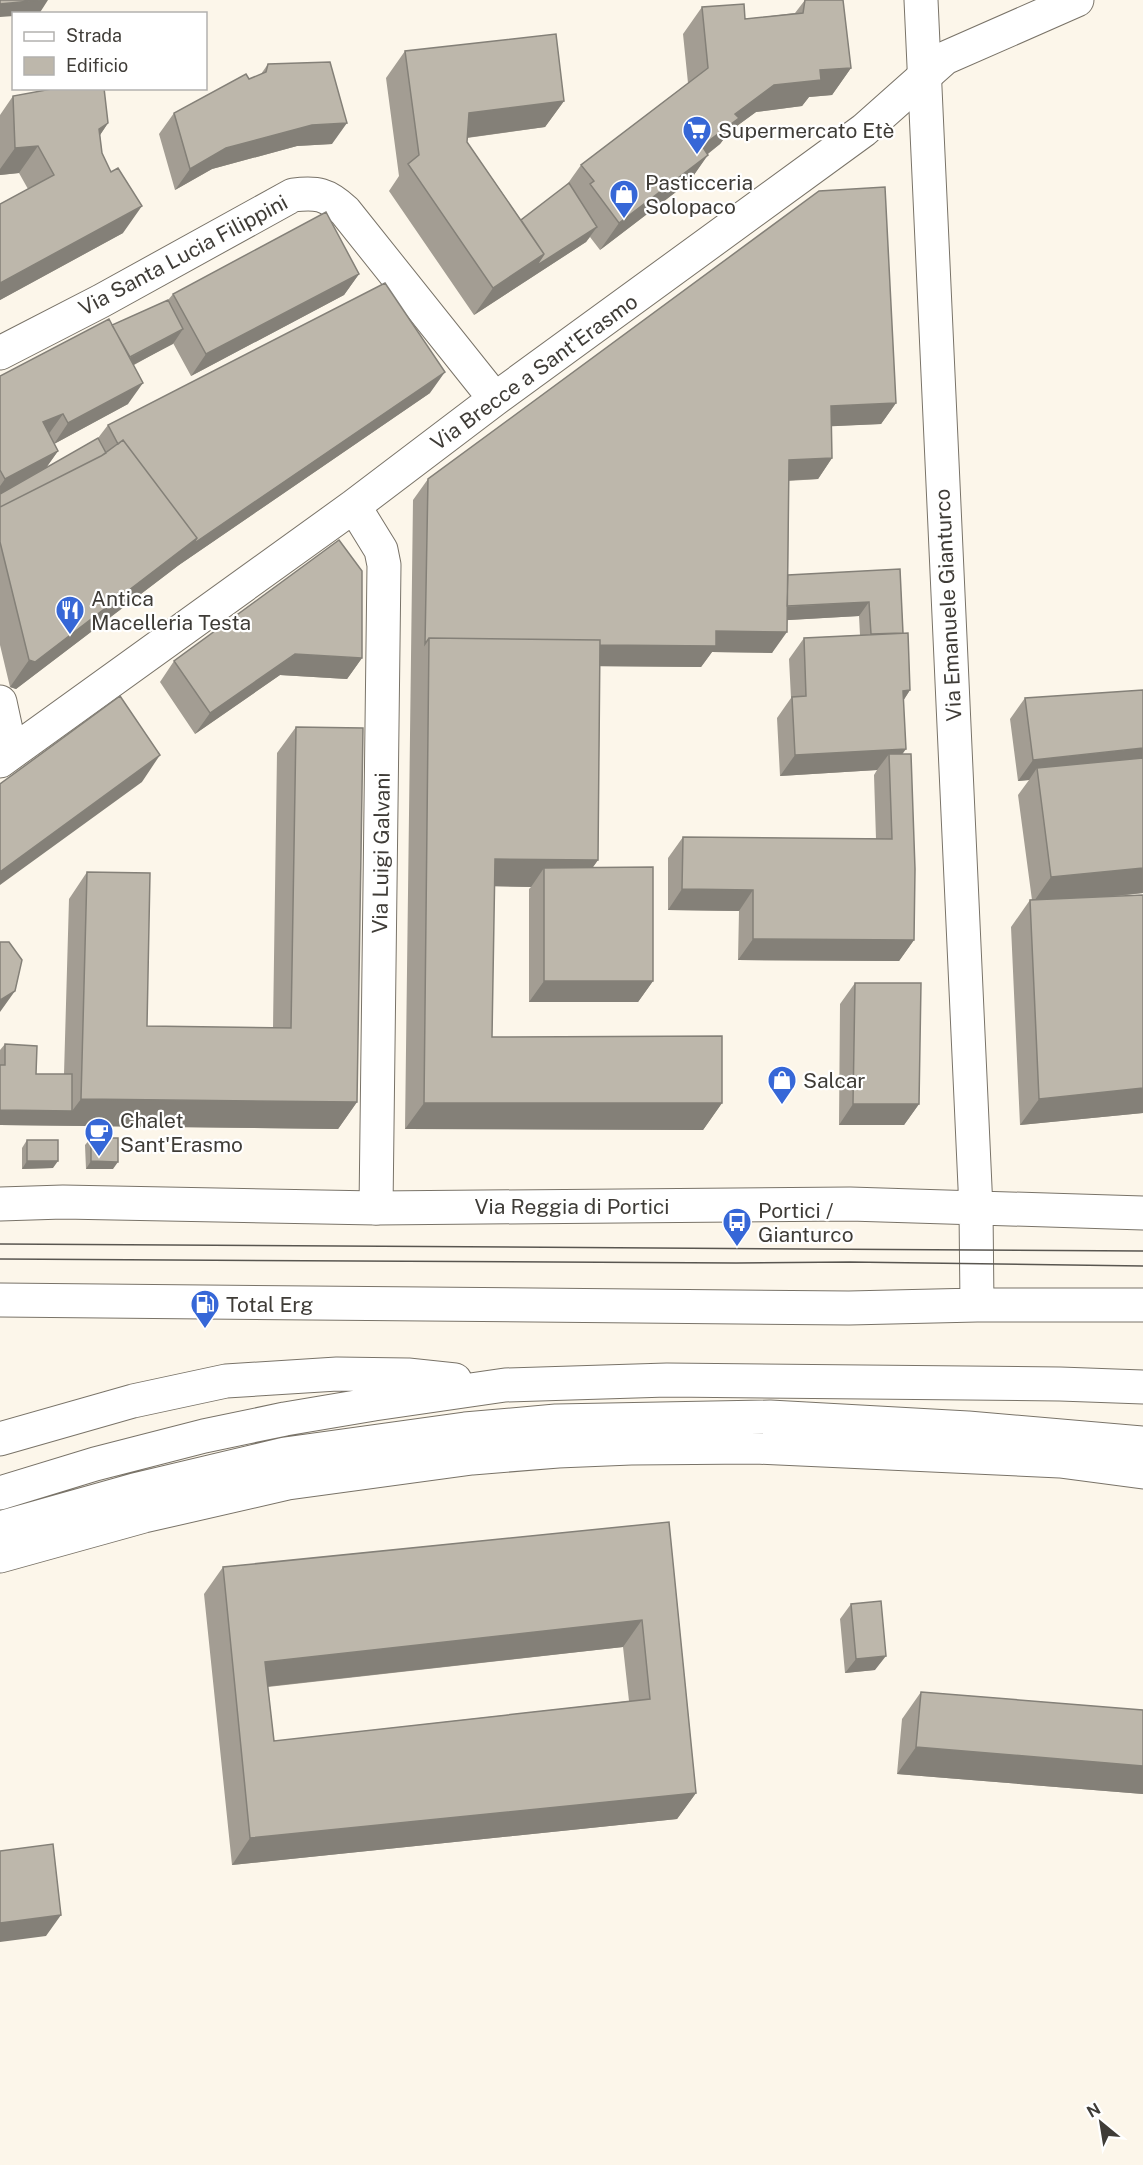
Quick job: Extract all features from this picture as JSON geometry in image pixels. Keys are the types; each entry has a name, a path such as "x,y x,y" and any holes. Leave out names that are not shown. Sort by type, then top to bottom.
{"main road":[{"name":"Via Emanuele Gianturco","path":"921,0 976,1209 977,1305"},
{"name":"Via Brecce a Sant'Erasmo","path":"6,757 354,506 495,399 864,130 945,58 1077,0"},
{"name":"Via Santa Lucia Filippini","path":"0,353 101,301 293,195 312,193 332,198 345,211 495,399"},
{"name":"Via Luigi Galvani","path":"354,506 381,550 384,565 376,1208"},
{"path":"0,702 6,757"},
{"name":"Via Reggia di Portici","path":"0,1204 63,1202 376,1208 850,1204 1143,1213"},
{"path":"0,1300 849,1308 1143,1305"},
{"path":"0,1439 133,1401 226,1381 337,1374 408,1376 505,1385"},
{"path":"0,1493 95,1464 204,1436 329,1412 505,1385 667,1380 1143,1387"},
{"path":"0,1528 134,1490 285,1454 465,1429 556,1420 770,1418 968,1428 1143,1443"},
{"path":"0,1556 144,1516 288,1483 472,1458 558,1451 756,1447 1060,1461 1143,1472"}],"building":[{"path":"0,0 40,0 0,4"},
{"path":"805,0 843,0 851,68 820,70 821,80 774,85 735,114 739,118 702,146 708,155 619,223 590,184 594,181 581,165 708,68 702,7 744,4 745,19 803,13"},
{"path":"556,34 564,101 469,113 467,142 544,254 493,288 408,164 419,155 405,51"},
{"path":"330,62 347,123 312,125 226,148 190,169 174,113 246,74 249,79 266,72 268,64"},
{"path":"46,90 104,90 108,123 99,129 102,153 111,172 118,168 142,206 0,283 0,204 54,175 38,146 15,148 13,96"},
{"path":"569,183 597,227 536,266 544,254 521,220"},
{"path":"885,187 896,403 831,406 832,458 789,460 787,632 716,631 716,646 600,645 600,640 429,638 425,644 428,479 819,191"},
{"path":"326,212 359,274 206,354 173,294"},
{"path":"385,283 445,372 193,544 197,538 123,440 118,444 108,425"},
{"path":"168,300 183,329 130,357 112,325"},
{"path":"109,319 143,383 68,423 63,414 43,422 58,451 5,479 0,470 0,376"},
{"path":"98,438 106,453 0,507 0,494"},
{"path":"123,440 197,538 35,662 29,660 0,542 0,507 101,456"},
{"path":"339,540 362,571 362,658 295,654 210,713 174,661"},
{"path":"900,569 903,633 871,634 869,602 787,606 788,575"},
{"path":"908,633 910,690 903,691 906,749 795,755 792,697 806,696 804,638"},
{"path":"429,638 600,640 598,860 495,859 492,1037 722,1036 722,1103 424,1103"},
{"path":"1143,690 1143,748 1033,760 1025,698"},
{"path":"120,696 160,755 0,872 0,784"},
{"path":"296,727 363,728 357,1102 81,1099 87,872 150,873 147,1026 291,1028"},
{"path":"889,754 911,754 915,869 914,940 753,939 753,890 682,889 683,837 892,839"},
{"path":"1143,758 1143,868 1051,877 1037,768"},
{"path":"653,867 653,981 544,981 544,868"},
{"path":"1143,895 1143,1088 1039,1099 1030,900"},
{"path":"0,942 9,942 22,960 15,991 0,1000"},
{"path":"855,983 921,983 919,1104 853,1104"},
{"path":"5,1044 37,1046 36,1074 72,1074 72,1111 0,1110 0,1065 5,1065"},
{"path":"91,1138 118,1138 118,1162 91,1161"},
{"path":"27,1140 58,1140 58,1161 27,1161"},
{"path":"669,1522 696,1793 250,1838 223,1567","holes":["642,1620 650,1699 274,1741 265,1662"]},
{"path":"881,1601 886,1656 856,1659 851,1604"},
{"path":"921,1692 1143,1710 1143,1766 916,1747"},
{"path":"53,1844 61,1915 0,1923 0,1851"}],"tram line":[{"path":"0,1244 1143,1251"},
{"path":"0,1259 850,1262 1143,1266"}],"place":[{"name":"Supermercato Etè","path":"697,156"},
{"name":"Pasticceria Solopaco","path":"624,220"},
{"name":"Antica Macelleria Testa","path":"70,636"},
{"name":"Salcar","path":"782,1106"},
{"name":"Chalet Sant'Erasmo","path":"99,1158"},
{"name":"Portici / Gianturco","path":"737,1248"},
{"name":"Total Erg","path":"205,1330"}]}
